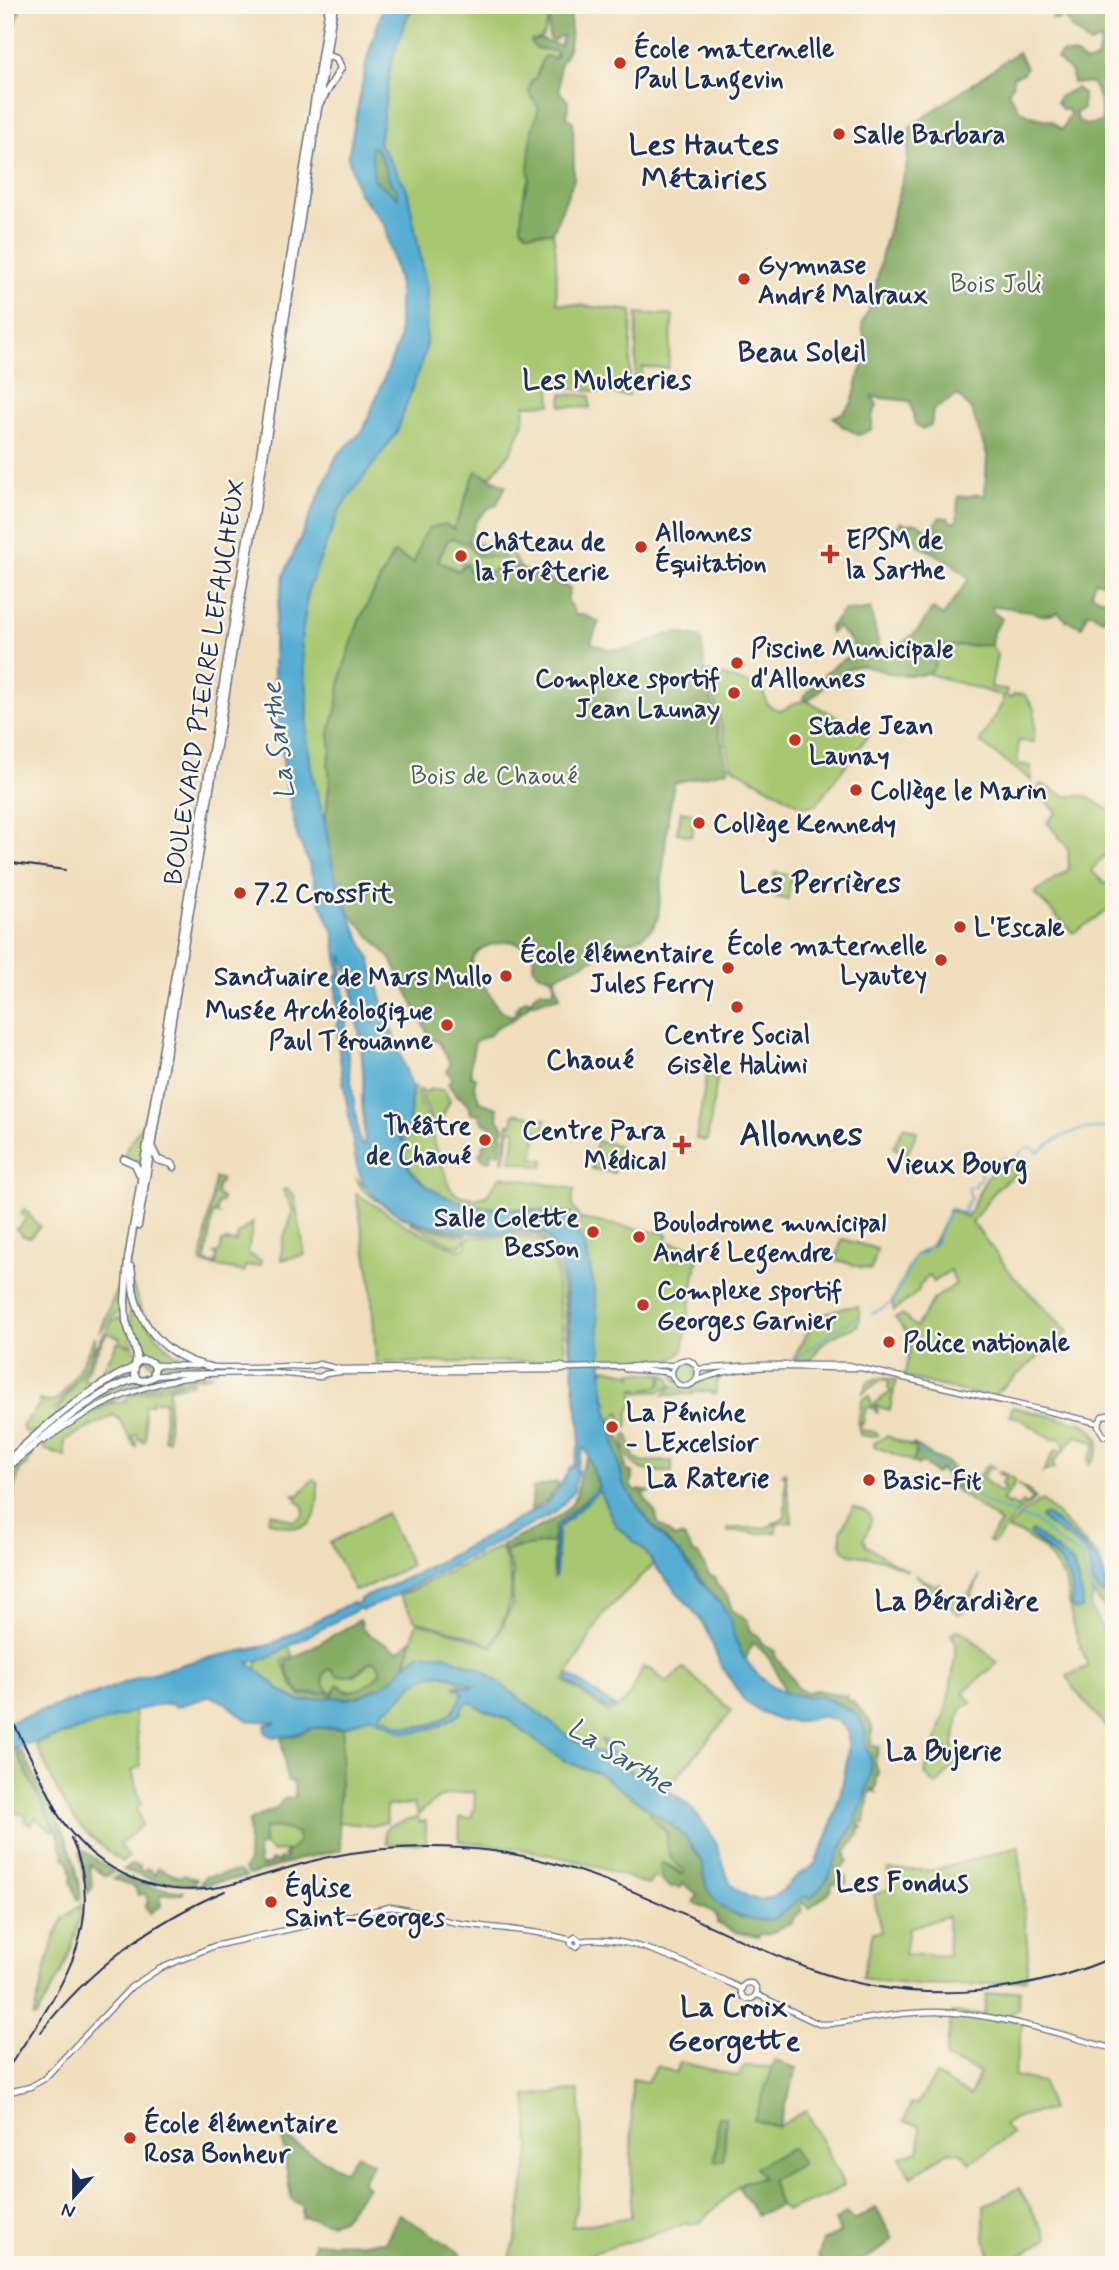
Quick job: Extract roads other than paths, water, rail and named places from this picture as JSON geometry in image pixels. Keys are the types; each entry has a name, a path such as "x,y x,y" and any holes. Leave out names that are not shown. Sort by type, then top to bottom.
{"main road":[{"name":"BOULEVARD PIERRE LEFAUCHEUX","path":"135,1365 137,1355 126,1321 128,1259 252,521 331,5"},
{"name":"BOULEVARD PIERRE LEFAUCHEUX","path":"147,1360 136,1343 131,1325 128,1307 131,1267 252,521 324,55"},
{"path":"317,111 341,68 337,59 324,55"},
{"path":"151,1146 158,1160 174,1167"},
{"path":"124,1159 136,1165 140,1171 140,1180"},
{"path":"131,1267 134,1295 139,1310 155,1336 173,1353 211,1367"},
{"path":"5,1463 77,1401 141,1360 147,1360 153,1365 153,1377"},
{"path":"5,1470 108,1390 137,1378 145,1381 175,1374 225,1373 318,1376 325,1370 561,1366 606,1368 675,1365 688,1361 698,1369 696,1381"},
{"path":"153,1365 315,1367 321,1364 325,1370"},
{"path":"135,1365 134,1373 137,1378"},
{"path":"672,1375 675,1365"},
{"path":"698,1369 758,1365 848,1365 1098,1423"},
{"path":"315,1367 314,1373 318,1376"},
{"path":"606,1368 666,1372 683,1386 717,1373 741,1369 860,1368"},
{"path":"15,1462 72,1420 124,1395 180,1379 225,1373"},
{"path":"1098,1423 1105,1415 1114,1414"},
{"path":"1098,1423 1102,1435 1114,1437"},
{"path":"5,2093 39,2082 55,2069 131,1987 175,1961 237,1940 390,1907 450,1922 554,1935 571,1940 575,1947 580,1941 594,1940 646,1947 742,1989"},
{"path":"742,1989 746,1984 752,1983 756,1987 756,1994"},
{"path":"742,1989 744,1996 748,1998 756,1994"},
{"path":"756,1994 824,2024 904,2013 971,2015 1016,2022 1114,2049"}],"water":[{"name":"La Sarthe","path":"384,5 415,5 407,17 391,62 379,143 407,189 427,290 426,349 397,432 340,509 308,590 301,642 308,698 307,736 311,768 333,870 351,919 370,959 412,1087 411,1132 400,1134 402,1141 406,1142 405,1156 409,1168 416,1177 435,1191 477,1207 572,1213 565,1215 577,1229 591,1274 605,1401 608,1403 606,1405 623,1483 648,1521 721,1604 731,1620 742,1655 757,1674 784,1693 820,1696 858,1714 866,1732 864,1739 870,1756 871,1773 861,1808 831,1873 811,1898 802,1898 781,1915 771,1919 743,1917 725,1909 711,1896 701,1861 678,1830 599,1774 567,1762 509,1720 471,1702 464,1704 460,1714 442,1725 416,1732 402,1732 370,1716 344,1727 311,1728 290,1736 273,1737 265,1733 265,1725 275,1722 247,1720 226,1703 211,1696 175,1707 171,1704 158,1705 134,1711 5,1752 5,1723 139,1677 198,1660 270,1645 352,1602 354,1605 360,1602 360,1599 452,1555 543,1506 556,1493 570,1467 573,1467 578,1450 580,1426 568,1303 559,1259 551,1243 542,1233 527,1230 464,1231 408,1218 377,1199 362,1179 355,1158 339,1050 336,976 339,975 334,933 297,836 285,779 274,679 274,628 284,575 337,455 363,431 399,341 399,285 384,224 358,192 348,157 368,55","holes":["371,147 375,147 378,152 390,182 397,190 398,198 374,179","342,955 351,982 361,1049 365,1144 362,1145 348,1060","583,1449 586,1450 599,1487 555,1527 554,1577 558,1529 599,1491 616,1526 645,1551 697,1615 707,1630 720,1664 744,1700 778,1720 798,1722 822,1716 836,1720 847,1730 844,1778 834,1817 821,1851 813,1866 769,1898 749,1897 734,1887 715,1841 684,1801 627,1768 603,1739 601,1740 607,1756 571,1738 482,1670 442,1654 419,1654 382,1686 360,1696 300,1701 283,1692 248,1662 267,1658 360,1608 362,1610 382,1602 554,1513 573,1493 578,1470 576,1469","443,1674 474,1686 470,1688 455,1685 463,1695 452,1712 436,1723 408,1727 380,1716 413,1684 431,1675"]},
{"path":"1043,1515 1047,1515 1077,1539 1096,1559 1105,1583 1104,1595 1095,1587 1084,1550 1043,1520"},
{"path":"1032,1531 1073,1563 1083,1599 1082,1609 1075,1610 1072,1607 1072,1589 1067,1573 1056,1558 1029,1534"},
{"path":"570,1675 616,1708 607,1709 567,1681"}],"waterway":[{"path":"1026,1148 1032,1147 1038,1152 1056,1140 1082,1129 1114,1128"},
{"path":"872,1314 893,1302 915,1255 924,1254 935,1244 948,1214 947,1210 950,1208 965,1214 964,1207 971,1198 968,1187 975,1186 976,1181 981,1179 980,1170 995,1167 1004,1158 1016,1158 1023,1150"},
{"path":"794,1360 831,1332 858,1316"},
{"path":"916,1450 984,1502 1034,1520 1061,1544 1081,1555 1083,1570 1093,1596 1090,1608 1104,1631 1104,1653"},
{"path":"1108,1663 1114,1686"},
{"path":"5,2245 18,2265"}],"railway":[{"path":"5,862 65,870"},
{"path":"5,1706 58,1812"},
{"path":"53,1806 83,1846 102,1861 123,1874 170,1888 195,1890 220,1887 349,1853 411,1847 452,1847 493,1851 576,1870 616,1884 810,1969 848,1981 886,1988 924,1992 1002,1988 1077,1971 1114,1957"},
{"path":"5,2073 58,1991 81,1933 85,1903 82,1871 71,1838"},
{"path":"41,2032 80,1988 124,1950 173,1917 225,1891"}],"place":[{"name":"École maternelle Paul Langevin","path":"620,63"},
{"name":"Salle Barbara","path":"839,134"},
{"name":"Gymnase André Malraux","path":"744,279"},
{"name":"Allonnes Équitation","path":"641,547"},
{"name":"EPSM de la Sarthe","path":"830,554"},
{"name":"Château de la Forêterie","path":"461,556"},
{"name":"Piscine Municipale d'Allonnes","path":"737,663"},
{"name":"Complexe sportif Jean Launay","path":"734,693"},
{"name":"Stade Jean Launay","path":"795,740"},
{"name":"Collège le Marin","path":"856,790"},
{"name":"Collège Kennedy","path":"699,823"},
{"name":"7.2 CrossFit","path":"240,893"},
{"name":"L'Escale","path":"960,927"},
{"name":"École maternelle Lyautey","path":"941,960"},
{"name":"École élémentaire Jules Ferry","path":"728,968"},
{"name":"Sanctuaire de Mars Mullo","path":"506,976"},
{"name":"Centre Social Gisèle Halimi","path":"737,1007"},
{"name":"Musée Archéologique Paul Térouanne","path":"447,1025"},
{"name":"Théâtre de Chaoué","path":"485,1140"},
{"name":"Centre Para Médical","path":"682,1145"},
{"name":"Salle Colette Besson","path":"593,1232"},
{"name":"Boulodrome municipal André Legendre","path":"639,1237"},
{"name":"Complexe sportif Georges Garnier","path":"643,1305"},
{"name":"Police nationale","path":"889,1342"},
{"name":"La Péniche - LExcelsior","path":"612,1427"},
{"name":"Basic-Fit","path":"869,1480"},
{"name":"Église Saint-Georges","path":"271,1902"},
{"name":"École élémentaire Rosa Bonheur","path":"130,2138"}],"district":[{"name":"Les Hautes Métairies","path":"704,161"},
{"name":"Beau Soleil","path":"802,351"},
{"name":"Les Muloteries","path":"607,379"},
{"name":"Les Perrières","path":"820,882"},
{"name":"Chaoué","path":"590,1059"},
{"name":"Allonnes","path":"801,1133"},
{"name":"Vieux Bourg","path":"957,1163"},
{"name":"La Raterie","path":"708,1477"},
{"name":"La Bérardière","path":"957,1600"},
{"name":"La Bujerie","path":"944,1750"},
{"name":"Les Fondus","path":"902,1881"},
{"name":"La Croix Georgette","path":"734,2023"}],"park label":[{"name":"Bois Joli","path":"996,283"},
{"name":"Bois de Chaoué","path":"494,775"}]}
